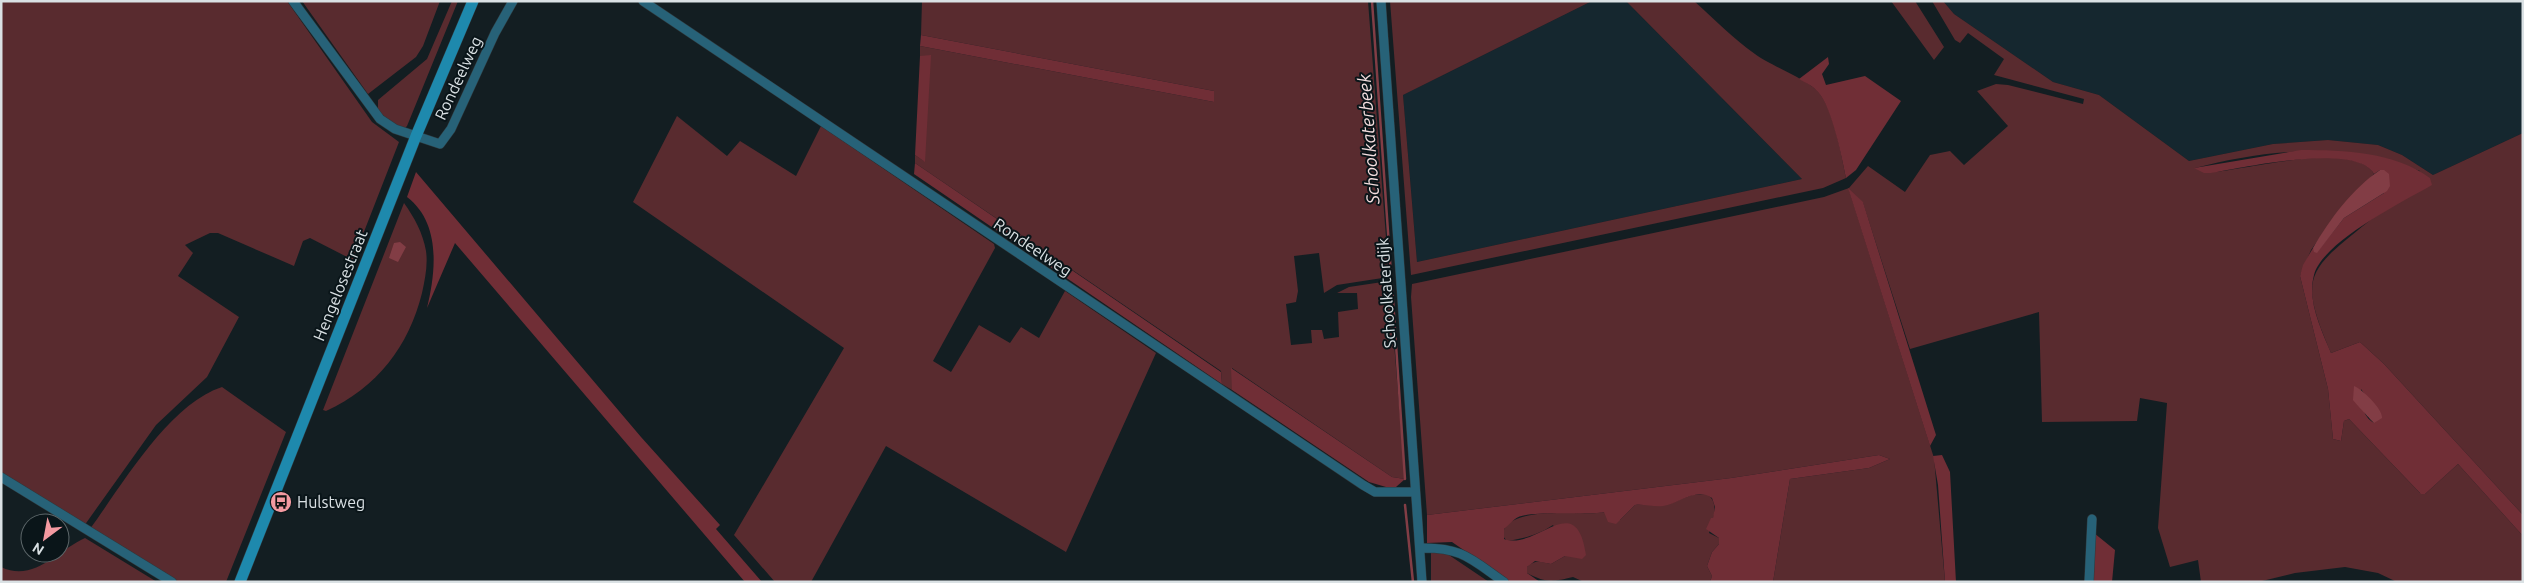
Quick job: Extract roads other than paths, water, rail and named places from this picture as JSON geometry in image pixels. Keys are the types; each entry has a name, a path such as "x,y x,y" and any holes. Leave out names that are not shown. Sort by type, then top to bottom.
{"main road":[{"name":"Hengelosestraat","path":"240,582 416,136 473,1"}],"street":[{"path":"293,1 380,119 395,129 416,136"},
{"name":"Rondeelweg","path":"416,136 440,144 446,139 495,33 513,1"},
{"name":"Rondeelweg","path":"643,1 1363,485 1376,492 1414,492"},
{"name":"Schoolkaterdijk","path":"1381,1 1414,492 1422,582"},
{"path":"1,477 172,582"},
{"path":"2089,582 2092,519"},
{"path":"1420,548 1440,548 1458,552 1504,582"}],"waterway":[{"name":"Schoolkaterbeek","path":"1372,1 1391,275"},
{"name":"Schoolkaterbeek","path":"1392,285 1405,479"},
{"name":"Schoolkaterbeek","path":"1405,505 1413,582"}],"place":[{"name":"Hulstweg","path":"281,502"}]}
